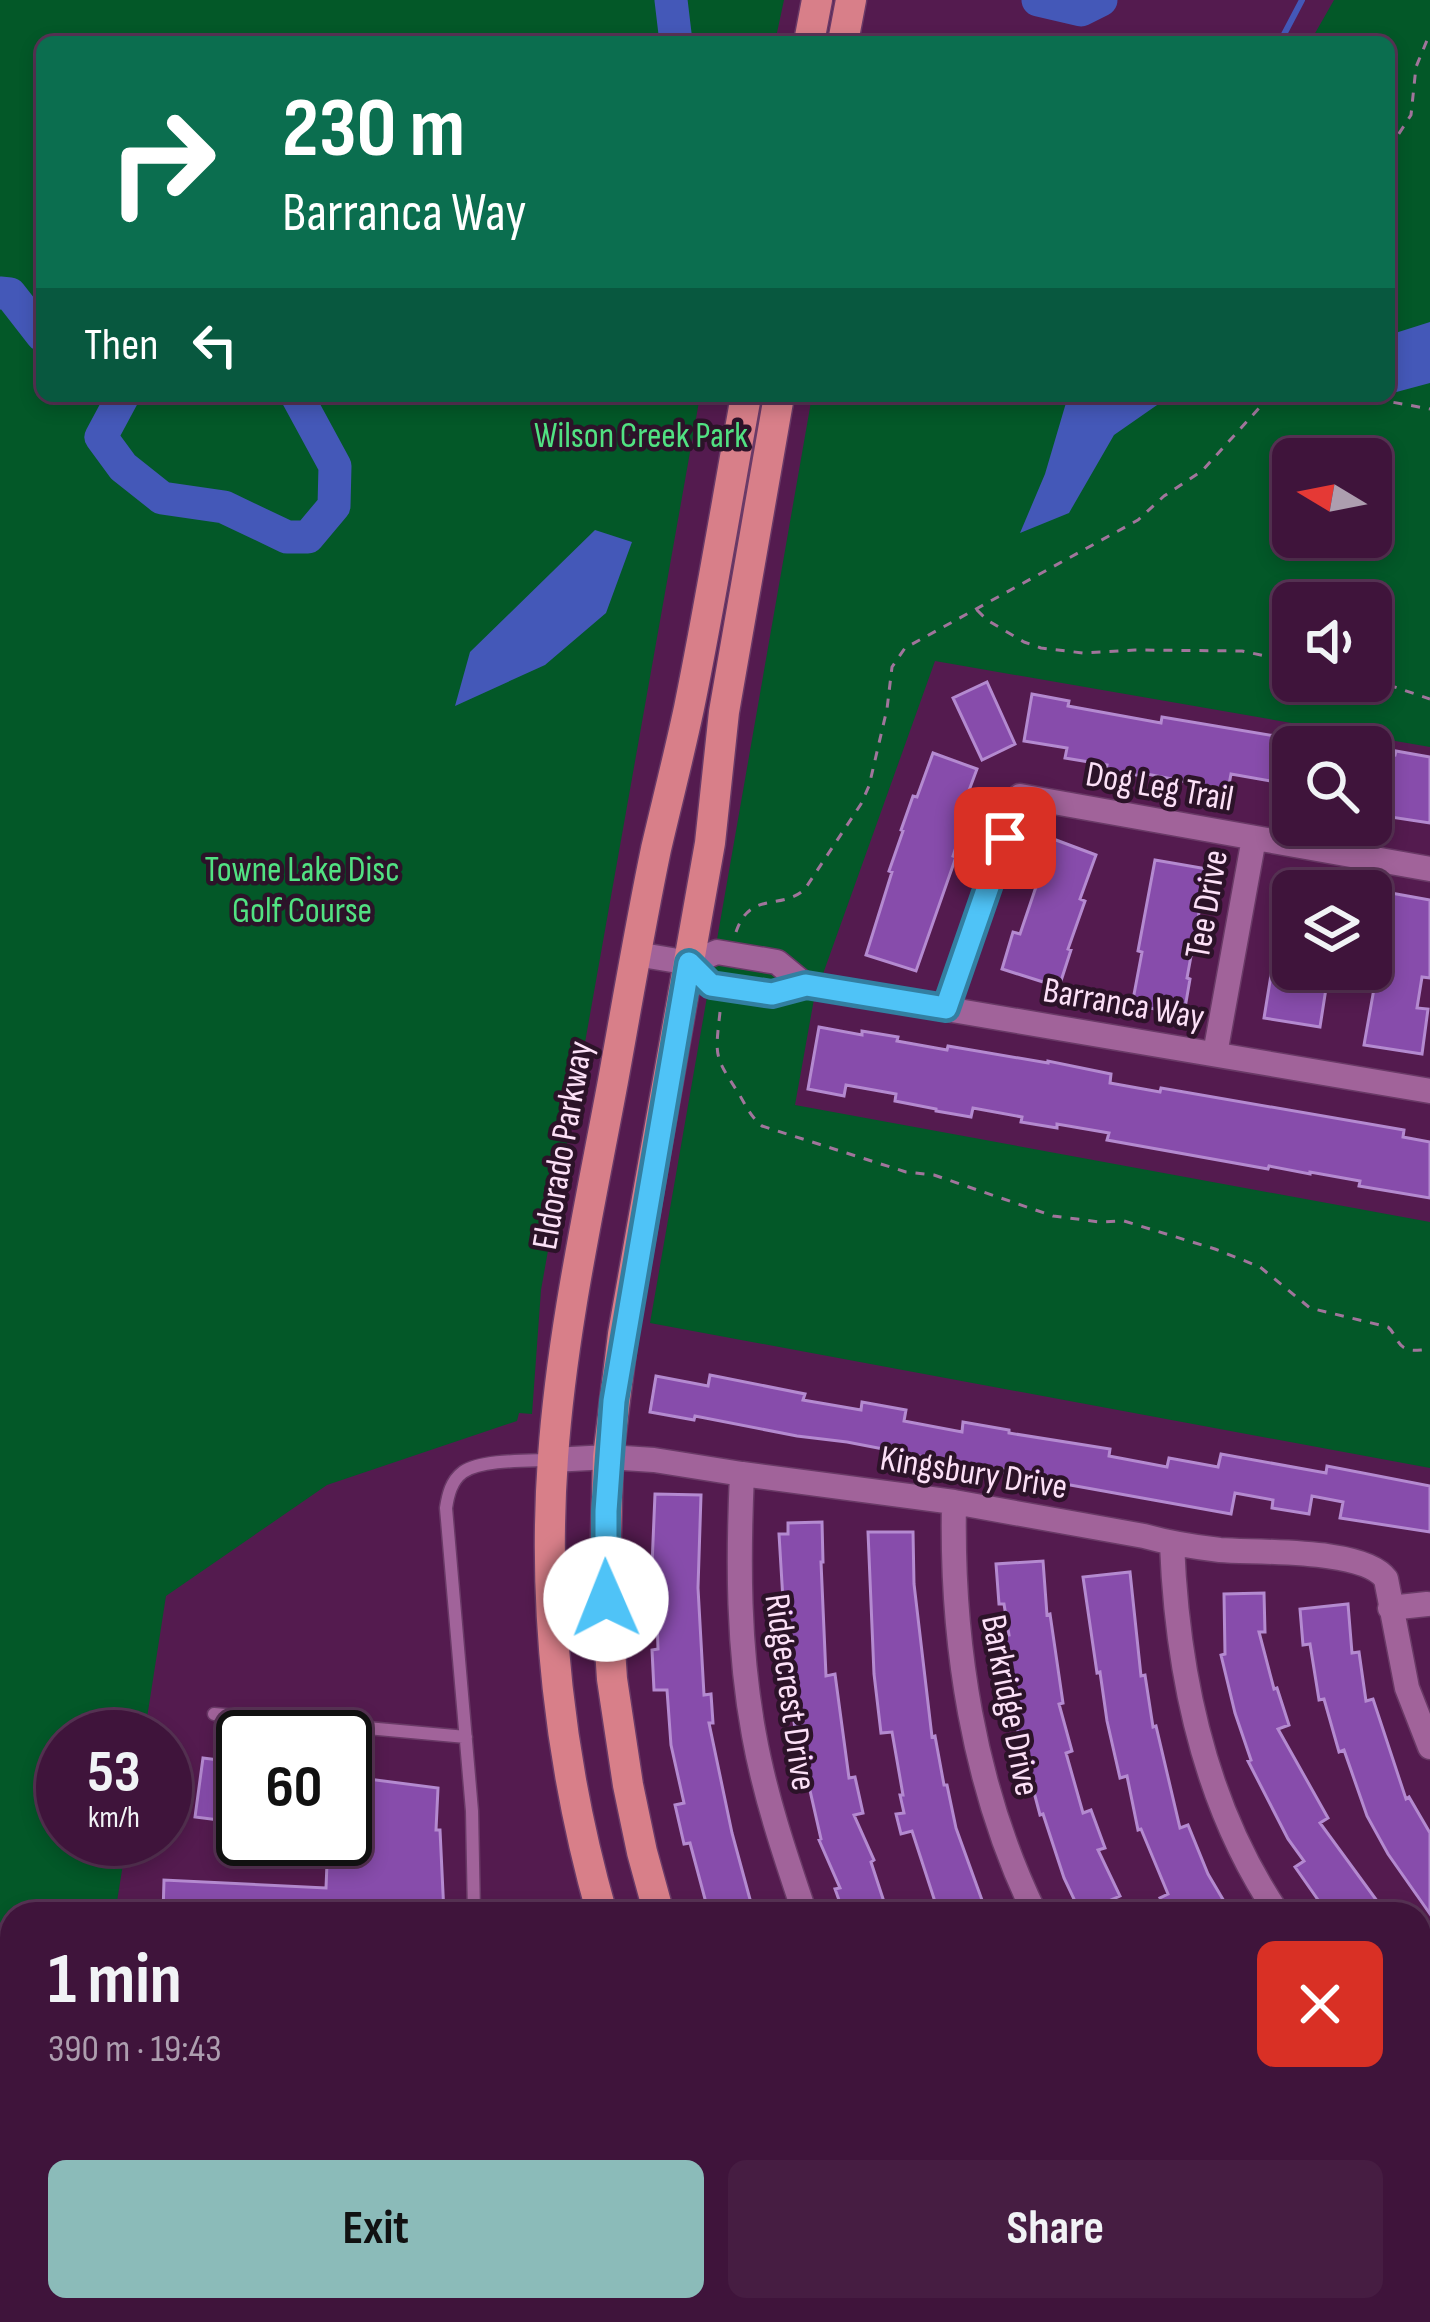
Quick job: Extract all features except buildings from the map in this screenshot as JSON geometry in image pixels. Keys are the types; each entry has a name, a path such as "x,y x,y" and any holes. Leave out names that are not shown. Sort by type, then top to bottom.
{"main road":[{"path":"810,36 817,0"},
{"path":"845,36 851,0"},
{"name":"Eldorado Parkway","path":"599,1902 579,1821 561,1710 551,1586 553,1460 571,1310 745,402"},
{"path":"656,1902 628,1785 612,1679 605,1574 608,1457 623,1334 710,843 721,732 778,402"}],"street":[{"name":"Dog Leg Trail","path":"946,1008 1020,796 1430,868"},
{"name":"Tee Drive","path":"1215,1054 1254,838"},
{"name":"Barranca Way","path":"636,954 689,963 711,985 772,994 806,985 1430,1091"},
{"name":"Kingsbury Drive","path":"553,1460 654,1460 954,1502 1172,1544 1359,1562 1381,1572 1390,1608"},
{"name":"Ridgecrest Drive","path":"742,1474 742,1641 754,1735 801,1902"},
{"name":"Barkridge Drive","path":"954,1502 958,1636 973,1729 995,1812 1030,1902"},
{"path":"1172,1544 1186,1686 1206,1762 1234,1834 1271,1902"},
{"path":"1427,1604 1390,1608 1407,1688 1430,1747"}],"lane":[{"path":"474,1902 472,1811 448,1493 454,1480 473,1468 553,1460"},
{"path":"214,1714 466,1737"}],"path":[{"path":"1395,140 1411,115 1416,67 1430,33"},
{"path":"736,934 741,918 752,907 797,897 805,890 861,804 896,658 904,648 1138,520 1202,471 1265,402"},
{"path":"1391,402 1430,409"},
{"path":"976,608 987,620 1040,649 1242,651 1272,657"},
{"path":"1392,686 1430,698"},
{"path":"721,1009 716,1045 720,1067 762,1126 905,1172 934,1175 1054,1216 1124,1221 1215,1250 1260,1267 1310,1308 1388,1327 1410,1351 1430,1350"}],"green space":[{"name":"Towne Lake Disc Golf Course","path":"0,0 784,0 776,36 36,36 36,402 699,402 541,1290 532,1414 519,1413 517,1421 327,1485 166,1596 148,1710 36,1710 36,1866 123,1866 117,1902 0,1902"},
{"path":"1334,0 1430,0 1430,747 1392,740 1392,726 1309,726 935,661 814,999 795,1105 1430,1222 1430,1468 650,1323 811,402 1395,402 1395,36 1313,36"}],"water":[{"path":"1430,322 1430,383 1395,392 1395,333"},
{"path":"1066,402 1161,402 1114,435 1069,513 1020,533 1045,474"},
{"path":"595,530 632,542 606,613 545,665 455,706 470,652"}],"waterway":[{"path":"671,0 675,36"},
{"path":"1038,0 1081,10 1101,0"},
{"path":"1283,36 1302,0"},
{"path":"0,293 10,294 36,327"},
{"path":"120,402 101,437 123,467 162,498 224,507 287,537 308,537 334,506 335,466 300,402"}],"route":[{"path":"606,1599 608,1457 614,1401 689,963 711,985 772,994 806,985 946,1008 1005,838"}],"park label":[{"name":"Wilson Creek Park","path":"641,434"}]}
